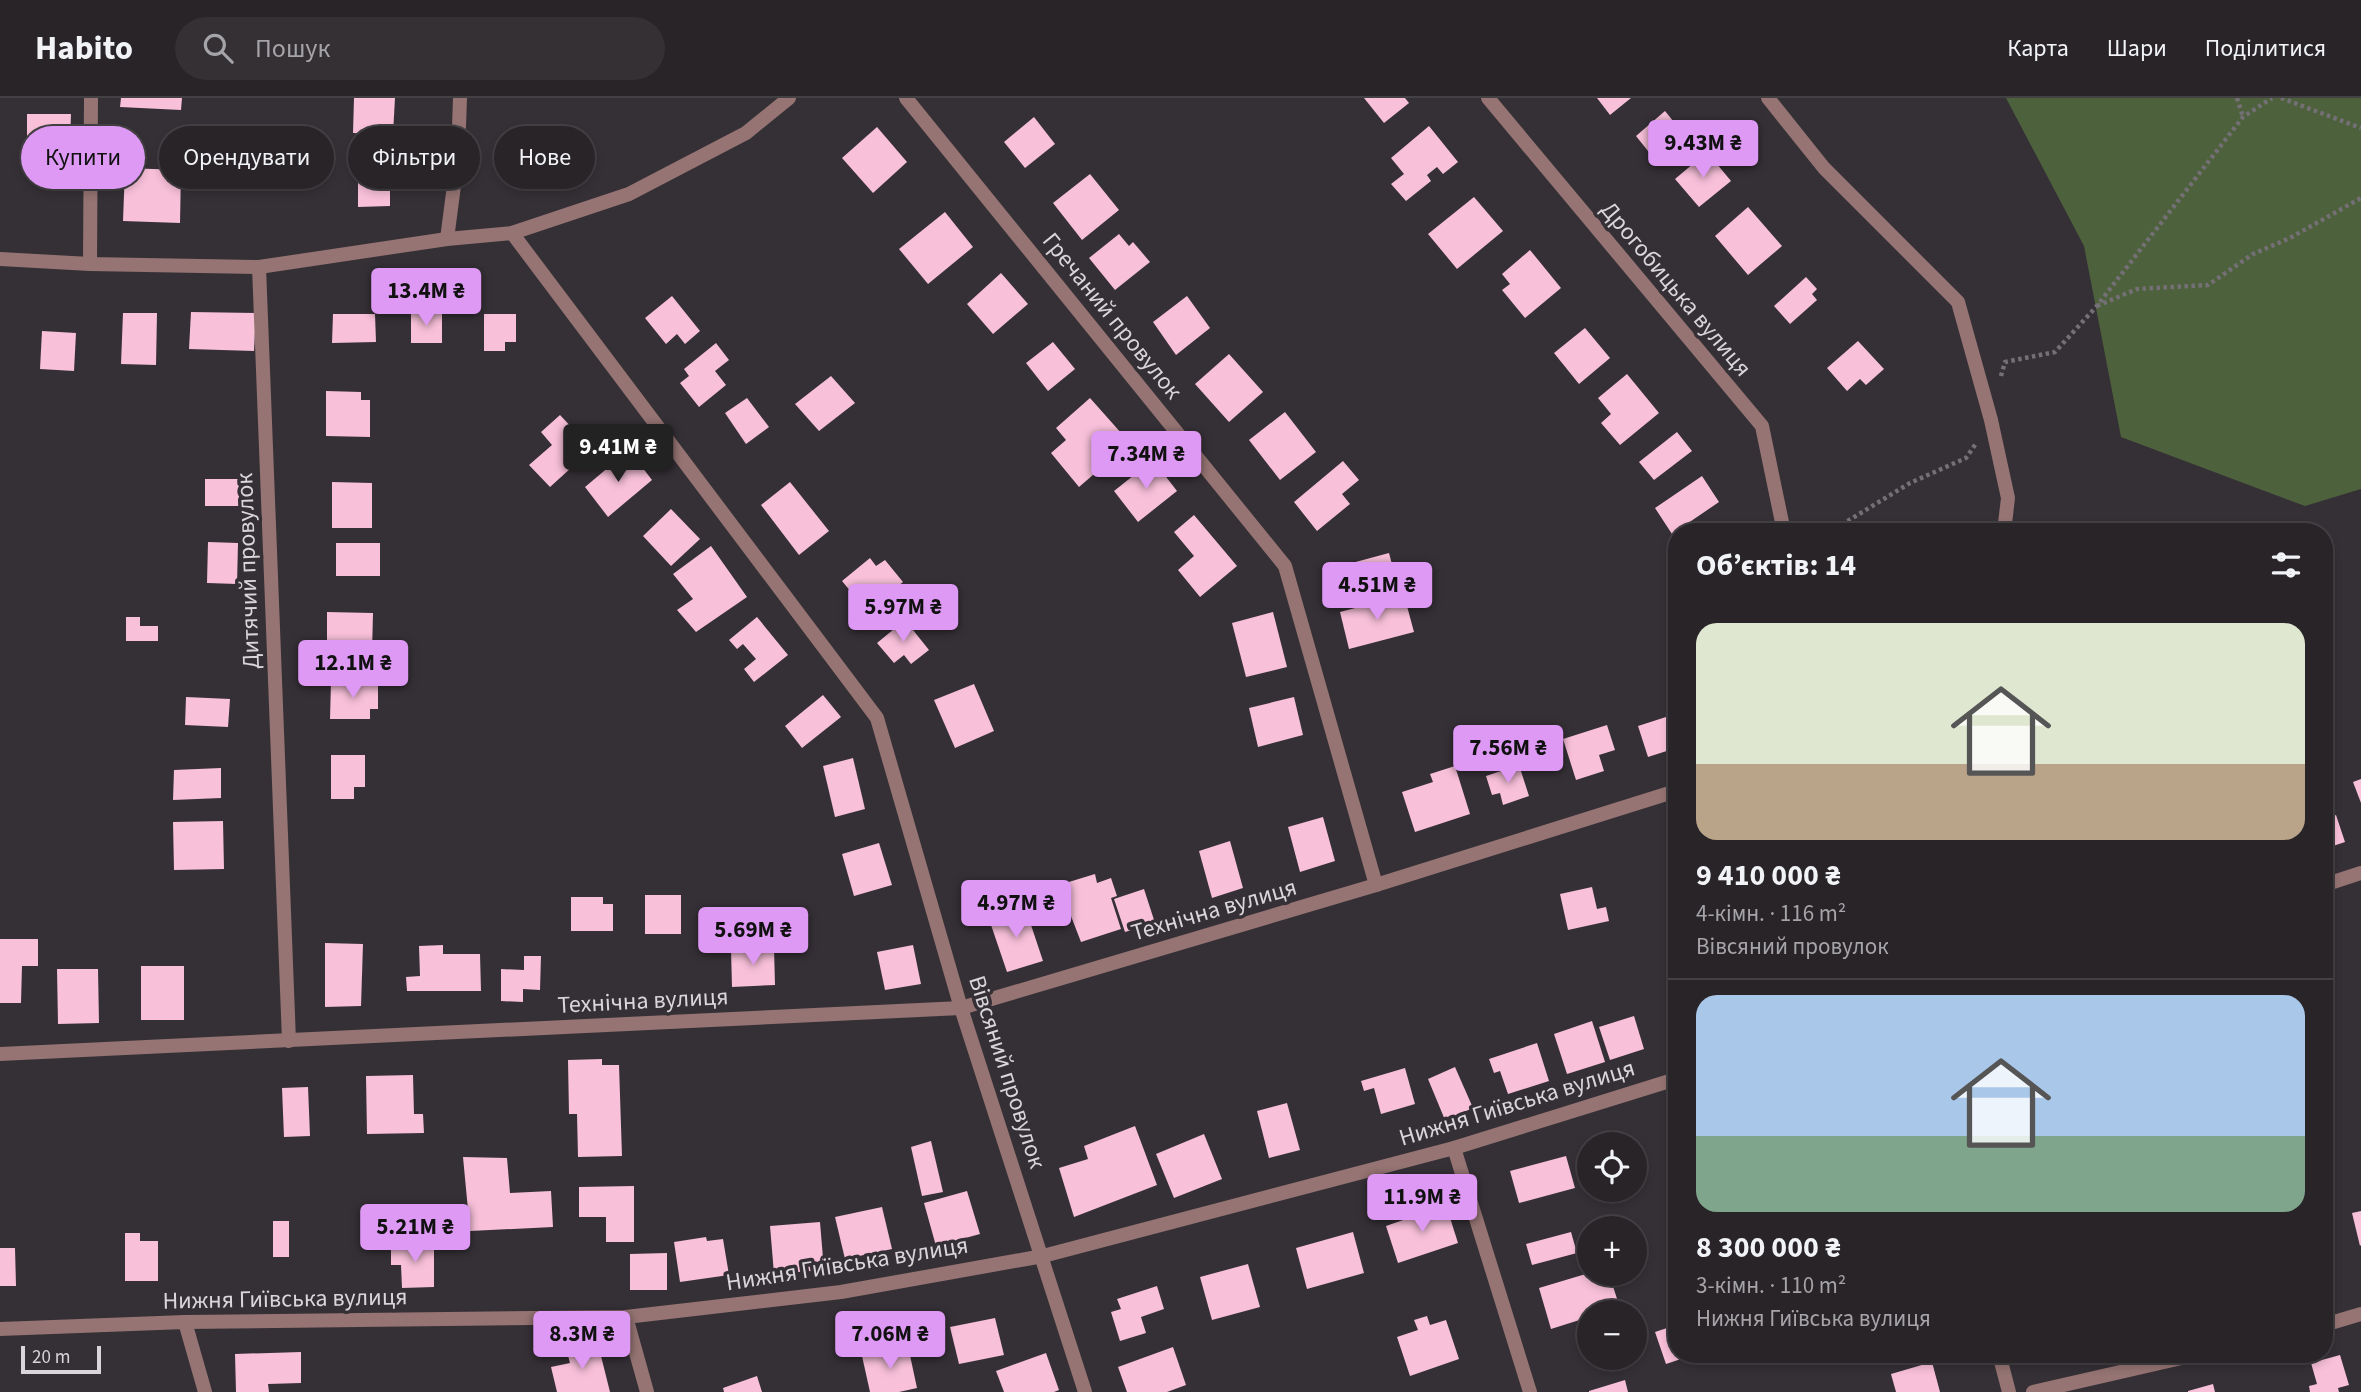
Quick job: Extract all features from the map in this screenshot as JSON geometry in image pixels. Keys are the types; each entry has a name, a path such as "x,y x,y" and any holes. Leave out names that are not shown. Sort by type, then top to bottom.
{"street":[{"path":"90,264 91,98"},
{"path":"447,239 458,155 460,98"},
{"path":"0,259 90,264 259,267 447,239 512,233 629,194 746,132 789,98"},
{"name":"Гречаний провулок","path":"906,98 1286,566 1376,886"},
{"name":"Дрогобицька вулиця","path":"1488,98 1762,426 1782,523"},
{"path":"1768,98 1824,168 1958,302 1991,420 2008,498 2005,523"},
{"name":"Вівсяний провулок","path":"512,233 877,718 961,1008 1085,1392"},
{"name":"Дитячий провулок","path":"259,267 289,1041"},
{"name":"Технічна вулиця","path":"0,1054 961,1008 1376,886 1668,794"},
{"path":"2333,881 2361,873"},
{"name":"Нижня Гиївська вулиця","path":"0,1329 186,1322 626,1317 841,1292 1043,1256 1454,1148 1668,1081"},
{"path":"1454,1148 1530,1392"},
{"path":"2333,1322 2361,1314"},
{"path":"626,1317 646,1392"},
{"path":"186,1322 205,1392"},
{"path":"2001,1363 2009,1392"},
{"path":"2033,1392 2160,1363"}],"path":[{"path":"2237,98 2243,117"},
{"path":"1999,385 2005,362 2055,352 2096,307 2243,117 2272,98"},
{"path":"2281,98 2361,128"},
{"path":"2096,307 2137,289 2208,285 2253,254 2290,238 2361,198"},
{"path":"1845,523 1910,483 1966,458 1991,420"}],"green space":[{"path":"2006,98 2361,98 2361,489 2305,506 2121,437 2084,246"}],"building":[{"path":"121,98 182,98 181,110 120,107"},
{"path":"354,98 395,98 393,126 353,126"},
{"path":"1364,98 1405,98 1409,103 1384,123"},
{"path":"1597,98 1631,98 1610,115"},
{"path":"1665,111 1686,137 1656,161 1636,136"},
{"path":"27,114 71,114 71,126 27,126"},
{"path":"1034,117 1055,144 1025,168 1004,142"},
{"path":"1429,126 1458,162 1443,174 1437,167 1427,175 1431,181 1406,201 1391,184 1404,174 1391,158"},
{"path":"877,127 907,162 873,193 842,158"},
{"path":"1707,152 1731,181 1699,207 1675,179"},
{"path":"145,169 159,169 159,189 181,189 180,223 123,221 124,189 145,189"},
{"path":"1090,174 1119,210 1082,240 1053,203"},
{"path":"358,189 390,189 390,206 358,207"},
{"path":"1474,197 1503,231 1457,269 1428,234"},
{"path":"1748,207 1782,246 1748,275 1715,236"},
{"path":"945,212 973,247 928,284 899,249"},
{"path":"1119,234 1129,246 1133,242 1150,262 1115,290 1089,258"},
{"path":"1530,250 1561,288 1525,318 1502,290 1510,284 1502,274"},
{"path":"1001,273 1028,304 993,334 967,304"},
{"path":"1806,277 1817,289 1812,294 1817,300 1790,324 1774,306"},
{"path":"672,296 700,331 685,344 677,334 666,344 645,318"},
{"path":"1187,296 1210,328 1176,355 1153,322"},
{"path":"191,312 256,313 254,351 189,349"},
{"path":"123,313 157,313 156,365 121,364"},
{"path":"411,313 442,313 442,343 411,343"},
{"path":"333,314 375,314 376,342 332,343"},
{"path":"484,314 516,314 516,342 505,342 505,351 484,351"},
{"path":"1585,328 1610,358 1579,384 1554,353"},
{"path":"42,331 76,333 74,371 40,369"},
{"path":"1858,341 1884,369 1866,385 1860,379 1847,391 1827,368"},
{"path":"1053,342 1075,369 1048,391 1026,363"},
{"path":"716,343 729,360 715,371 726,385 699,407 680,383 689,376 684,369"},
{"path":"1229,354 1263,392 1229,422 1195,384"},
{"path":"1627,374 1659,413 1620,445 1601,423 1611,414 1598,398"},
{"path":"831,376 855,403 819,431 795,404"},
{"path":"326,391 361,392 361,400 370,400 370,437 326,436"},
{"path":"747,398 769,427 746,444 725,413"},
{"path":"1090,398 1130,443 1079,487 1051,453 1066,440 1056,428"},
{"path":"1285,412 1316,452 1280,480 1249,440"},
{"path":"560,415 592,449 550,487 529,465 552,445 541,432"},
{"path":"1677,432 1692,451 1654,480 1639,462"},
{"path":"629,450 652,480 608,517 585,487"},
{"path":"1153,460 1177,491 1138,522 1114,491"},
{"path":"1343,461 1359,480 1342,494 1350,504 1317,531 1294,502"},
{"path":"1702,476 1719,502 1688,523 1668,523 1668,528 1655,508"},
{"path":"205,479 239,479 239,506 205,506"},
{"path":"332,482 372,483 372,528 332,528"},
{"path":"790,482 829,531 799,555 761,505"},
{"path":"671,509 700,539 671,566 643,536"},
{"path":"1194,515 1237,566 1200,597 1178,570 1194,556 1174,532"},
{"path":"208,542 238,543 237,584 207,583"},
{"path":"336,543 380,543 380,576 336,576"},
{"path":"711,546 747,597 696,632 677,610 693,599 673,574"},
{"path":"1389,553 1397,583 1345,597 1337,567"},
{"path":"870,558 876,566 885,560 903,582 889,594 884,586 861,604 842,581"},
{"path":"1404,595 1414,632 1349,649 1340,612"},
{"path":"327,612 373,613 372,652 327,652"},
{"path":"1273,612 1287,667 1246,677 1232,623"},
{"path":"126,617 140,617 140,626 158,626 158,641 126,641"},
{"path":"757,617 788,655 754,682 744,669 756,659 743,644 737,649 729,640"},
{"path":"905,620 929,650 911,664 904,655 894,663 877,643"},
{"path":"331,682 378,682 378,709 370,709 370,719 330,719"},
{"path":"974,684 994,731 955,748 934,700"},
{"path":"823,695 841,717 802,748 785,726"},
{"path":"186,697 230,699 228,727 185,725"},
{"path":"1294,697 1303,735 1258,747 1249,708"},
{"path":"1666,717 1668,751 1648,757 1638,726"},
{"path":"1607,725 1615,750 1599,755 1604,771 1576,780 1563,739"},
{"path":"331,755 365,755 365,787 354,787 354,799 331,799"},
{"path":"853,758 865,809 835,817 823,766"},
{"path":"1519,765 1529,796 1503,805 1500,793 1492,795 1486,776"},
{"path":"1455,766 1470,814 1415,832 1402,792 1433,782 1430,774"},
{"path":"221,768 221,798 173,800 174,770"},
{"path":"2361,779 2361,803 2353,782"},
{"path":"2336,815 2345,842 2333,846 2333,816"},
{"path":"1323,817 1335,861 1300,872 1288,827"},
{"path":"223,821 224,869 174,870 173,822"},
{"path":"1230,841 1243,888 1212,898 1199,851"},
{"path":"879,843 892,885 854,896 842,854"},
{"path":"1095,874 1097,883 1111,878 1117,896 1111,898 1121,929 1081,942 1059,885"},
{"path":"1592,887 1597,909 1606,907 1609,921 1568,930 1560,894"},
{"path":"1144,889 1155,923 1125,932 1114,899"},
{"path":"645,895 681,895 681,934 645,934"},
{"path":"571,897 603,897 603,904 613,904 613,931 571,931"},
{"path":"1025,907 1043,961 1007,972 989,919"},
{"path":"0,939 38,939 38,966 22,966 21,1003 0,1003"},
{"path":"325,943 363,944 361,1006 325,1007"},
{"path":"443,945 443,954 480,954 481,991 407,991 406,977 420,976 419,946"},
{"path":"913,945 921,984 885,990 877,952"},
{"path":"774,948 775,985 732,987 731,949"},
{"path":"524,956 541,956 540,990 523,989 523,1002 501,1001 501,969 524,970"},
{"path":"141,966 184,966 184,1020 141,1020"},
{"path":"57,969 98,969 99,1023 58,1024"},
{"path":"1634,1016 1644,1049 1610,1060 1599,1027"},
{"path":"1592,1021 1605,1062 1567,1074 1554,1034"},
{"path":"1537,1043 1549,1081 1508,1094 1500,1071 1494,1073 1489,1059"},
{"path":"602,1059 602,1065 619,1065 622,1156 578,1157 577,1114 569,1114 568,1060"},
{"path":"1455,1067 1473,1108 1445,1120 1428,1079"},
{"path":"1405,1068 1415,1104 1381,1114 1374,1088 1364,1091 1361,1081"},
{"path":"413,1075 414,1114 423,1114 424,1133 367,1134 366,1076"},
{"path":"308,1087 310,1136 284,1137 282,1088"},
{"path":"1287,1103 1300,1150 1269,1158 1257,1111"},
{"path":"1135,1126 1157,1185 1074,1217 1059,1168 1088,1159 1084,1146"},
{"path":"1204,1134 1222,1179 1174,1198 1156,1154"},
{"path":"931,1141 943,1192 922,1196 911,1147"},
{"path":"1566,1156 1575,1188 1519,1203 1510,1171"},
{"path":"463,1157 507,1158 510,1193 551,1191 553,1227 470,1231"},
{"path":"634,1186 634,1242 606,1242 606,1217 579,1217 579,1187"},
{"path":"967,1191 980,1234 936,1246 924,1203"},
{"path":"1446,1205 1458,1243 1398,1263 1386,1226"},
{"path":"882,1207 892,1249 845,1259 835,1217"},
{"path":"2361,1211 2361,1245 2360,1246 2352,1213"},
{"path":"273,1221 289,1221 289,1257 273,1257"},
{"path":"820,1222 824,1270 774,1274 770,1226"},
{"path":"1353,1232 1364,1273 1307,1289 1296,1248"},
{"path":"1571,1232 1577,1253 1532,1265 1526,1244"},
{"path":"125,1233 140,1233 140,1241 158,1241 158,1281 125,1281"},
{"path":"706,1237 707,1241 723,1239 729,1275 680,1282 674,1242"},
{"path":"391,1244 434,1244 434,1287 402,1288 401,1265 391,1265"},
{"path":"0,1248 15,1248 16,1286 0,1286"},
{"path":"667,1253 667,1290 630,1290 630,1254"},
{"path":"1248,1264 1260,1307 1212,1320 1200,1277"},
{"path":"1577,1277 1577,1286 1613,1286 1617,1300 1577,1300 1577,1321 1551,1329 1539,1288"},
{"path":"1157,1286 1164,1309 1141,1317 1146,1333 1120,1341 1111,1312 1121,1309 1117,1299"},
{"path":"1427,1316 1430,1325 1446,1320 1459,1359 1410,1376 1397,1337 1418,1330 1414,1320"},
{"path":"995,1318 1004,1355 959,1364 950,1327"},
{"path":"1668,1328 1669,1363 1666,1364 1655,1332"},
{"path":"597,1340 610,1392 557,1392 551,1367 570,1363 566,1348"},
{"path":"908,1346 917,1388 899,1392 870,1392 862,1356"},
{"path":"1173,1347 1186,1385 1167,1392 1127,1392 1118,1367"},
{"path":"301,1352 301,1383 268,1384 269,1392 236,1392 235,1354"},
{"path":"1046,1353 1059,1390 1004,1392 996,1371"},
{"path":"2340,1355 2349,1385 2338,1388 2339,1392 2310,1392 2309,1386 2317,1384 2311,1363 2333,1363 2333,1357"},
{"path":"1932,1363 1940,1392 1896,1392 1891,1374"},
{"path":"757,1376 762,1392 724,1392 723,1388"},
{"path":"1625,1380 1628,1392 1589,1392 1589,1391"},
{"path":"2213,1384 2215,1392 2188,1392 2188,1391"}]}
